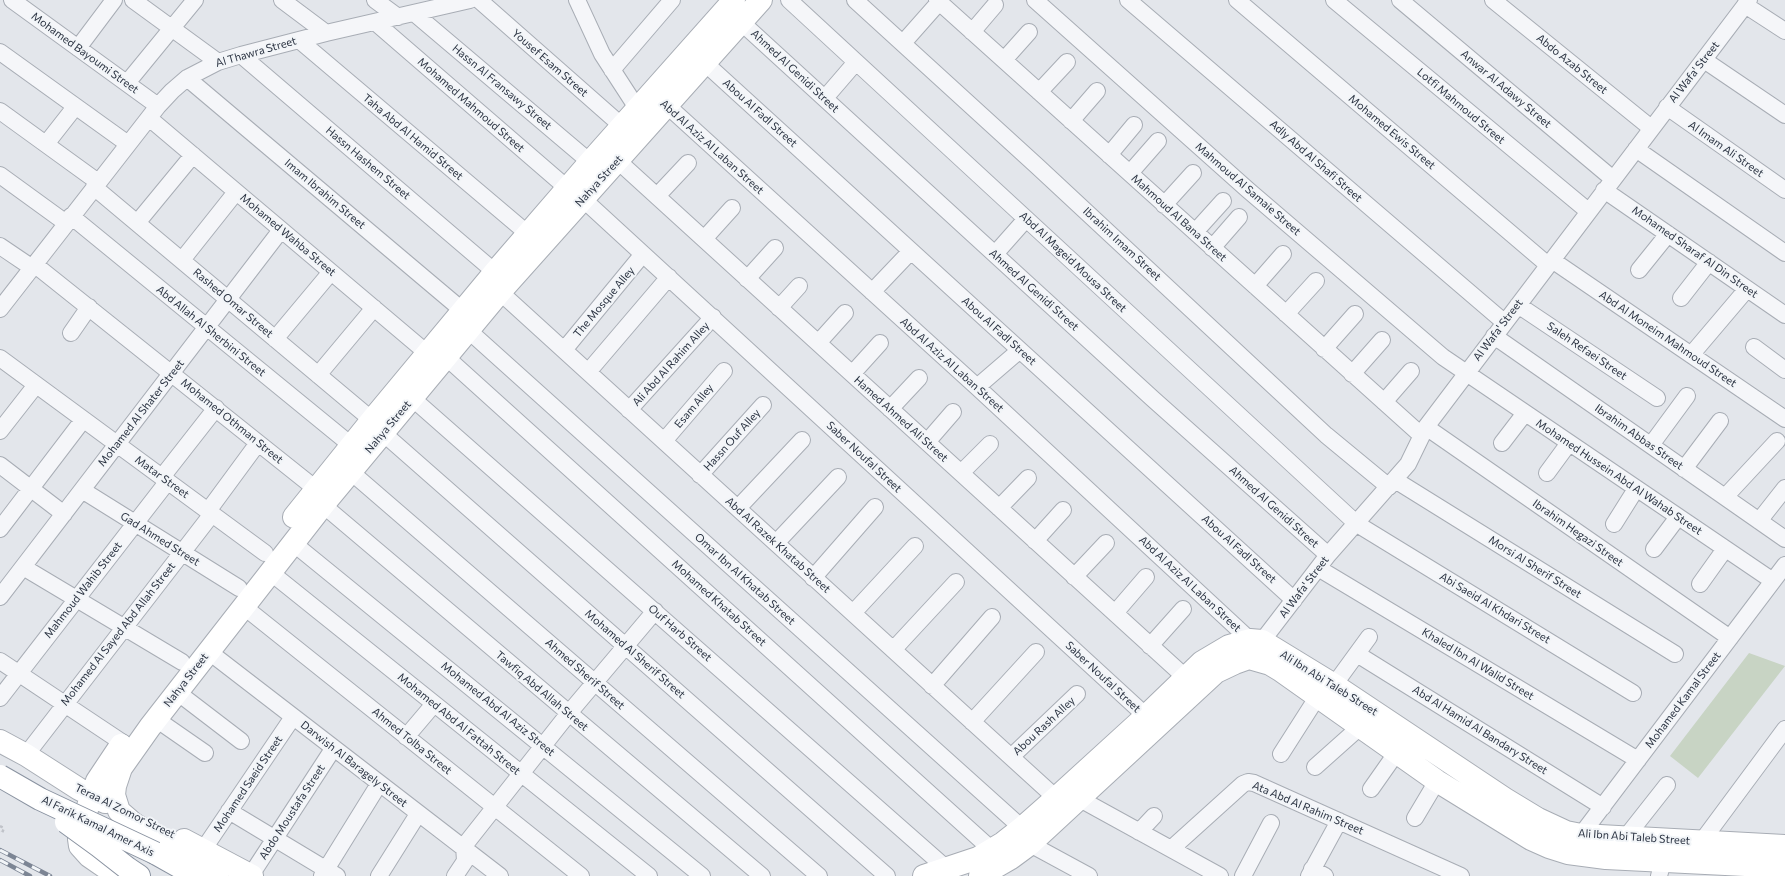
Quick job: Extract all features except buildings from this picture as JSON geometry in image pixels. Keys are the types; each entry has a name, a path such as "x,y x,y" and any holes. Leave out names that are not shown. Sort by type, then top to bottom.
{"main road":[{"name":"Nahya Street","path":"497,282 527,233 617,160 659,99 734,0"},
{"name":"Nahya Street","path":"125,874 89,856 80,846 80,829 102,771 182,662 241,597 319,497 351,472 377,426 497,282 575,193 590,162 637,108 659,99 705,63 761,0"},
{"name":"Nahya Street","path":"268,563 293,543 319,497 351,446 412,398 436,355"},
{"name":"Nahya Street","path":"115,801 116,781 121,768 208,651 241,597"},
{"path":"980,876 1011,858 1056,798 1146,716 1185,677 1215,653 1229,646 1254,646"},
{"path":"924,876 956,870 992,850 1026,836 1080,799 1216,672 1235,663 1254,646"},
{"name":"Ali Ibn Abi Taleb Street","path":"1254,646 1270,664 1326,691 1538,819 1566,832 1581,835 1785,846"},
{"name":"Ali Ibn Abi Taleb Street","path":"1326,691 1361,726 1437,780 1531,839 1549,847 1587,856 1661,868 1774,870"},
{"name":"Teraa Al Zomor Street","path":"0,741 93,792 115,801 150,822 197,862 251,876"},
{"name":"Al Farik Kamal Amer Axis","path":"0,776 40,799 155,853 197,862"},
{"name":"Al Farik Kamal Amer Axis","path":"0,786 34,803 65,822 99,846 125,874"},
{"path":"115,801 124,817 217,876"},
{"path":"125,874 107,861 107,852 110,842 116,833 124,827 134,824"}],"street":[{"path":"78,48 114,0"},
{"path":"133,0 218,62"},
{"path":"127,83 195,0"},
{"path":"282,0 326,33"},
{"path":"375,0 398,17"},
{"name":"Al Thawra Street","path":"0,309 153,112 172,91 187,78 218,62 241,55 326,33 470,0"},
{"name":"Yousef Esam Street","path":"479,0 622,126"},
{"path":"576,0 602,54 637,108"},
{"path":"612,70 656,7 672,0"},
{"name":"Abd Al Mageid Mousa Street","path":"789,0 1356,524"},
{"name":"Ibrahim Imam Street","path":"855,0 1037,166 1326,434 1392,484"},
{"name":"Mahmoud Al Samaie Street","path":"1035,0 1248,190 1443,357 1466,373"},
{"name":"Adly Abd Al Shafi Street","path":"1128,0 1504,322"},
{"name":"Mohamed Ewis Street","path":"1237,0 1550,262"},
{"name":"Lotfi Mahmoud Street","path":"1334,0 1588,211"},
{"name":"Anwar Al Adawy Street","path":"1400,0 1609,184"},
{"name":"Abdo Azab Street","path":"1493,0 1651,128"},
{"path":"903,43 939,1"},
{"name":"Mahmoud Al Bana Street","path":"939,1 1352,374 1384,402 1424,431"},
{"path":"1747,2 1785,31"},
{"name":"Al Wafa' Street","path":"1254,646 1294,600 1328,555 1392,484 1412,458 1424,431 1466,373 1747,2"},
{"name":"Mohamed Bayoumi Street","path":"22,3 78,48 127,83 153,112"},
{"path":"972,32 995,5"},
{"name":"Hassn Al Fransawy Street","path":"414,13 590,162"},
{"name":"Mohamed Mahmoud Street","path":"375,22 575,193"},
{"name":"Ahmed Al Genidi Street","path":"741,22 1328,555"},
{"path":"1004,60 1029,32"},
{"name":"Taha Abd Al Hamid Street","path":"299,40 527,233"},
{"path":"0,52 128,144"},
{"name":"Hassn Hashem Street","path":"241,55 497,282"},
{"path":"1704,60 1785,115"},
{"path":"825,98 856,62"},
{"path":"1039,92 1067,62"},
{"name":"Abou Al Fadl Street","path":"705,63 1294,600"},
{"name":"Imam Ibrahim Street","path":"187,78 465,320"},
{"path":"1071,121 1097,91"},
{"name":"Abd Al Aziz Al Laban Street","path":"659,99 977,387 1254,646"},
{"path":"46,144 76,107"},
{"name":"Al Imam Ali Street","path":"1667,107 1785,190"},
{"name":"Rashed Omar Street","path":"0,111 46,144 96,185 137,223 377,426"},
{"name":"Mohamed Wahba Street","path":"153,112 193,155 236,192 374,308 436,355"},
{"path":"1109,155 1134,125"},
{"path":"1130,173 1158,142"},
{"path":"1636,149 1785,254"},
{"path":"137,223 193,155"},
{"name":"Hamed Ahmed Ali Street","path":"617,160 1185,677"},
{"path":"657,196 688,163"},
{"path":"1164,205 1193,173"},
{"name":"Abd Allah Al Sherbini Street","path":"0,175 68,220 207,328 351,446"},
{"name":"Mohamed Sharaf Al Din Street","path":"1609,184 1668,234 1785,315"},
{"path":"182,260 236,192"},
{"name":"Saber Noufal Street","path":"575,193 644,254 1146,716"},
{"path":"1195,232 1223,201"},
{"path":"704,240 732,208"},
{"path":"1212,248 1239,217"},
{"path":"995,254 1026,219"},
{"name":"Mohamed Al Shater Street","path":"2,591 23,567 282,230"},
{"path":"1639,270 1668,234"},
{"name":"Mohamed Othman Street","path":"0,246 32,266 89,307 216,408 319,497"},
{"path":"747,279 775,248"},
{"path":"872,292 911,251"},
{"name":"The Mosque Alley","path":"564,350 644,254"},
{"path":"1255,286 1283,254"},
{"name":"Abd Al Moneim Mahmoud Street","path":"1550,262 1691,354 1785,419"},
{"path":"1681,298 1709,262"},
{"path":"275,339 331,272"},
{"path":"588,372 668,277"},
{"path":"1286,314 1316,281"},
{"name":"Abd Al Razek Khatab Street","path":"497,282 564,350 1056,798"},
{"path":"779,308 799,286"},
{"path":"1691,354 1747,289"},
{"name":"Saleh Refaei Street","path":"1518,305 1657,398"},
{"path":"71,333 89,307"},
{"path":"318,375 374,308"},
{"path":"818,343 845,313"},
{"path":"1324,349 1356,314"},
{"name":"Ali Abd Al Rahim Alley","path":"629,410 712,318"},
{"name":"Omar Ibn Al Khatab Street","path":"465,320 1026,836 1089,876"},
{"name":"Ibrahim Abbas Street","path":"1494,336 1785,539"},
{"path":"1352,374 1382,340"},
{"path":"852,374 880,343"},
{"path":"1754,347 1785,370"},
{"path":"977,387 1020,350"},
{"name":"Mohamed Khatab Street","path":"436,355 992,850"},
{"name":"Matar Street","path":"0,358 210,512 268,563"},
{"name":"Esam Alley","path":"664,441 724,371"},
{"path":"1384,402 1411,371"},
{"name":"Mohamed Hussein Abd Al Wahab Street","path":"1466,373 1772,581"},
{"path":"890,409 919,378"},
{"path":"0,431 36,385"},
{"path":"1651,445 1687,396"},
{"name":"Ouf Harb Street","path":"412,398 655,611 956,870"},
{"name":"Hassn Ouf Alley","path":"700,475 763,405"},
{"name":"Mahmoud Wahib Street","path":"0,698 134,524 216,408"},
{"path":"927,442 953,412"},
{"path":"1502,443 1525,414"},
{"path":"0,528 83,420"},
{"path":"1684,469 1720,420"},
{"name":"Mohamed Al Sherif Street","path":"377,426 886,876"},
{"name":"Ibrahim Hegazi Street","path":"1424,431 1730,638"},
{"path":"738,508 802,440"},
{"path":"1725,497 1777,441"},
{"name":"Mohamed Al Sayed Abd Allah Street","path":"26,755 182,553 258,443"},
{"path":"1547,473 1568,443"},
{"path":"961,473 990,444"},
{"path":"0,465 64,514"},
{"name":"Ahmed Sherif Street","path":"351,472 819,876"},
{"path":"776,543 838,477"},
{"path":"999,508 1028,478"},
{"name":"Morsi Al Sherif Street","path":"1392,484 1675,654"},
{"path":"1759,521 1785,488"},
{"path":"1614,524 1636,489"},
{"name":"Gad Ahmed Street","path":"82,490 182,553 241,597"},
{"name":"Tawfiq Abd Allah Street","path":"319,497 569,713 762,876"},
{"path":"813,578 875,507"},
{"path":"1035,541 1063,510"},
{"path":"1654,549 1678,517"},
{"name":"Abi Saeid Al Khdari Street","path":"1356,524 1633,693"},
{"path":"1074,577 1106,542"},
{"name":"Mohamed Abd Al Aziz Street","path":"293,543 702,876"},
{"path":"852,613 915,546"},
{"path":"1700,584 1725,549"},
{"name":"Mohamed Abd Al Fattah Street","path":"268,563 434,704 649,876"},
{"name":"Mohamed Kamal Street","path":"1581,835 1785,565"},
{"path":"23,567 182,662"},
{"name":"Khaled Ibn Al Walid Street","path":"1318,568 1638,760"},
{"path":"1115,613 1146,577"},
{"path":"893,650 956,582"},
{"name":"Ahmed Tolba Street","path":"241,597 406,737 581,876"},
{"path":"1150,646 1183,609"},
{"path":"455,876 465,861 466,854 464,846 569,713 655,611"},
{"path":"932,686 992,617"},
{"path":"1281,754 1326,691 1357,654 1369,637"},
{"name":"Darwish Al Baragely Street","path":"208,651 500,876"},
{"path":"972,722 1036,652"},
{"name":"Abd Al Hamid Al Bandary Street","path":"1357,654 1603,807"},
{"path":"0,661 123,743"},
{"path":"177,692 242,741"},
{"name":"Abou Rash Alley","path":"1011,757 1077,694"},
{"path":"406,737 434,704"},
{"name":"Mohamed Saeid Street","path":"197,862 229,811 293,717"},
{"path":"156,719 206,753"},
{"path":"1316,767 1361,726"},
{"path":"1702,842 1785,729"},
{"name":"Abdo Moustafa Street","path":"251,876 334,749"},
{"path":"1372,789 1398,752"},
{"path":"1415,818 1437,780"},
{"name":"Ata Abd Al Rahim Street","path":"1171,849 1243,784 1248,782 1254,783 1461,876"},
{"path":"229,811 275,838 328,874 379,784"},
{"path":"1626,837 1667,785"},
{"path":"1080,799 1220,876"},
{"path":"379,876 418,814"},
{"path":"1139,832 1154,816"},
{"path":"1315,874 1338,821"},
{"path":"1243,876 1271,823"}],"path":[{"path":"0,826 4,828 2,833 0,832"}],"green space":[{"path":"1749,653 1785,666 1698,778 1670,756"}],"railway":[{"path":"0,850 50,876"},
{"path":"0,860 30,876"}]}
